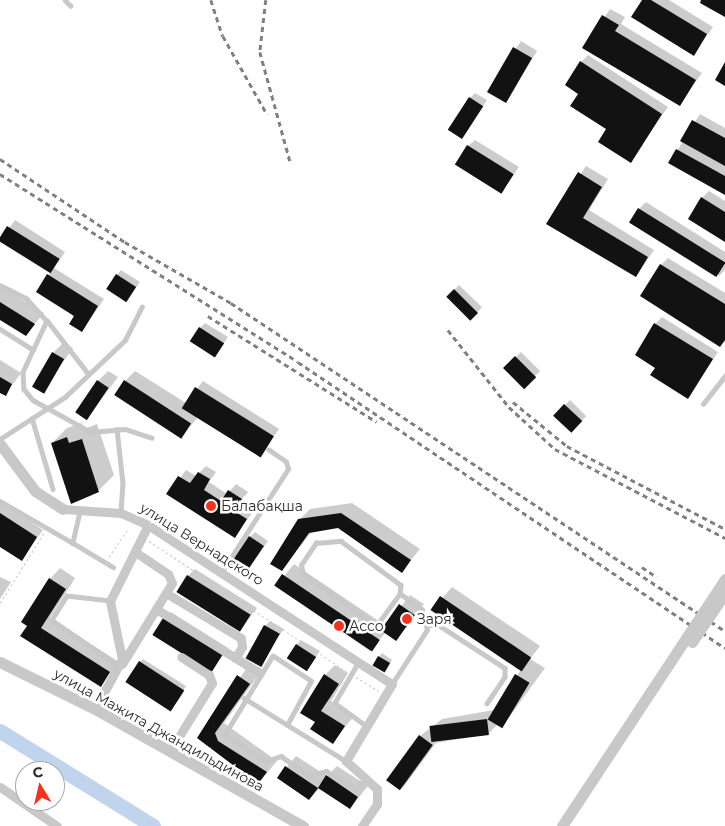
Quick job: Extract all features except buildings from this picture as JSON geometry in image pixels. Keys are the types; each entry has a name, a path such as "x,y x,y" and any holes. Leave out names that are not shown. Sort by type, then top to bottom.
{"street":[{"name":"улица Вернадского","path":"0,444 35,491 63,509 80,512 121,513 148,525 392,684"},
{"path":"120,667 122,652 110,601 148,525"},
{"path":"95,709 166,593 171,577 135,552"},
{"path":"567,826 689,640 725,579"},
{"path":"166,593 241,638 243,644 235,658"},
{"path":"562,826 689,640 725,593"},
{"path":"156,609 260,673"},
{"path":"170,751 212,683 209,675 181,657"},
{"name":"улица Мажита Джандильдинова","path":"0,662 95,709 303,826"},
{"path":"362,826 378,799 377,789 368,777 346,761 392,684"},
{"path":"0,787 56,826"}],"lane":[{"path":"65,0 71,6"},
{"path":"0,285 26,299 47,321 88,374"},
{"path":"0,439 48,410 125,340 142,307"},
{"path":"47,321 23,372 24,389 48,410 90,432 117,429 152,438"},
{"path":"0,329 33,350"},
{"path":"703,404 725,376"},
{"path":"32,418 53,489"},
{"path":"117,429 124,483 121,513"},
{"path":"221,573 288,469 286,462 269,450"},
{"path":"0,501 113,567"},
{"path":"73,543 80,512"},
{"path":"392,684 424,639 427,626 422,610 400,594 398,580 341,541 319,542 301,565 305,576 372,623 381,621 400,594"},
{"path":"110,601 67,596 52,620 120,667"},
{"path":"427,626 440,626 505,668 505,677 487,704"},
{"path":"287,725 310,678 276,656 260,673 224,730 234,741 266,762 281,756 310,776 326,771 354,788 368,777"},
{"path":"359,662 335,705 367,726"},
{"path":"244,698 346,761"}],"path":[{"path":"106,562 134,519"},
{"path":"0,603 47,528"},
{"path":"143,537 386,696"}],"waterway":[{"path":"0,731 153,826"}],"railway":[{"path":"211,0 223,36 267,114"},
{"path":"266,0 260,52 290,161"},
{"path":"0,159 125,242 231,303 725,631"},
{"path":"0,174 298,362 725,648"},
{"path":"208,316 377,422"},
{"path":"448,330 509,407 555,449 725,538"},
{"path":"513,402 567,446 725,529"},
{"path":"642,567 657,577"}],"place":[{"name":"Балабақша","path":"211,506"},
{"name":"Заря","path":"407,619"},
{"name":"Ассо","path":"339,626"}]}
